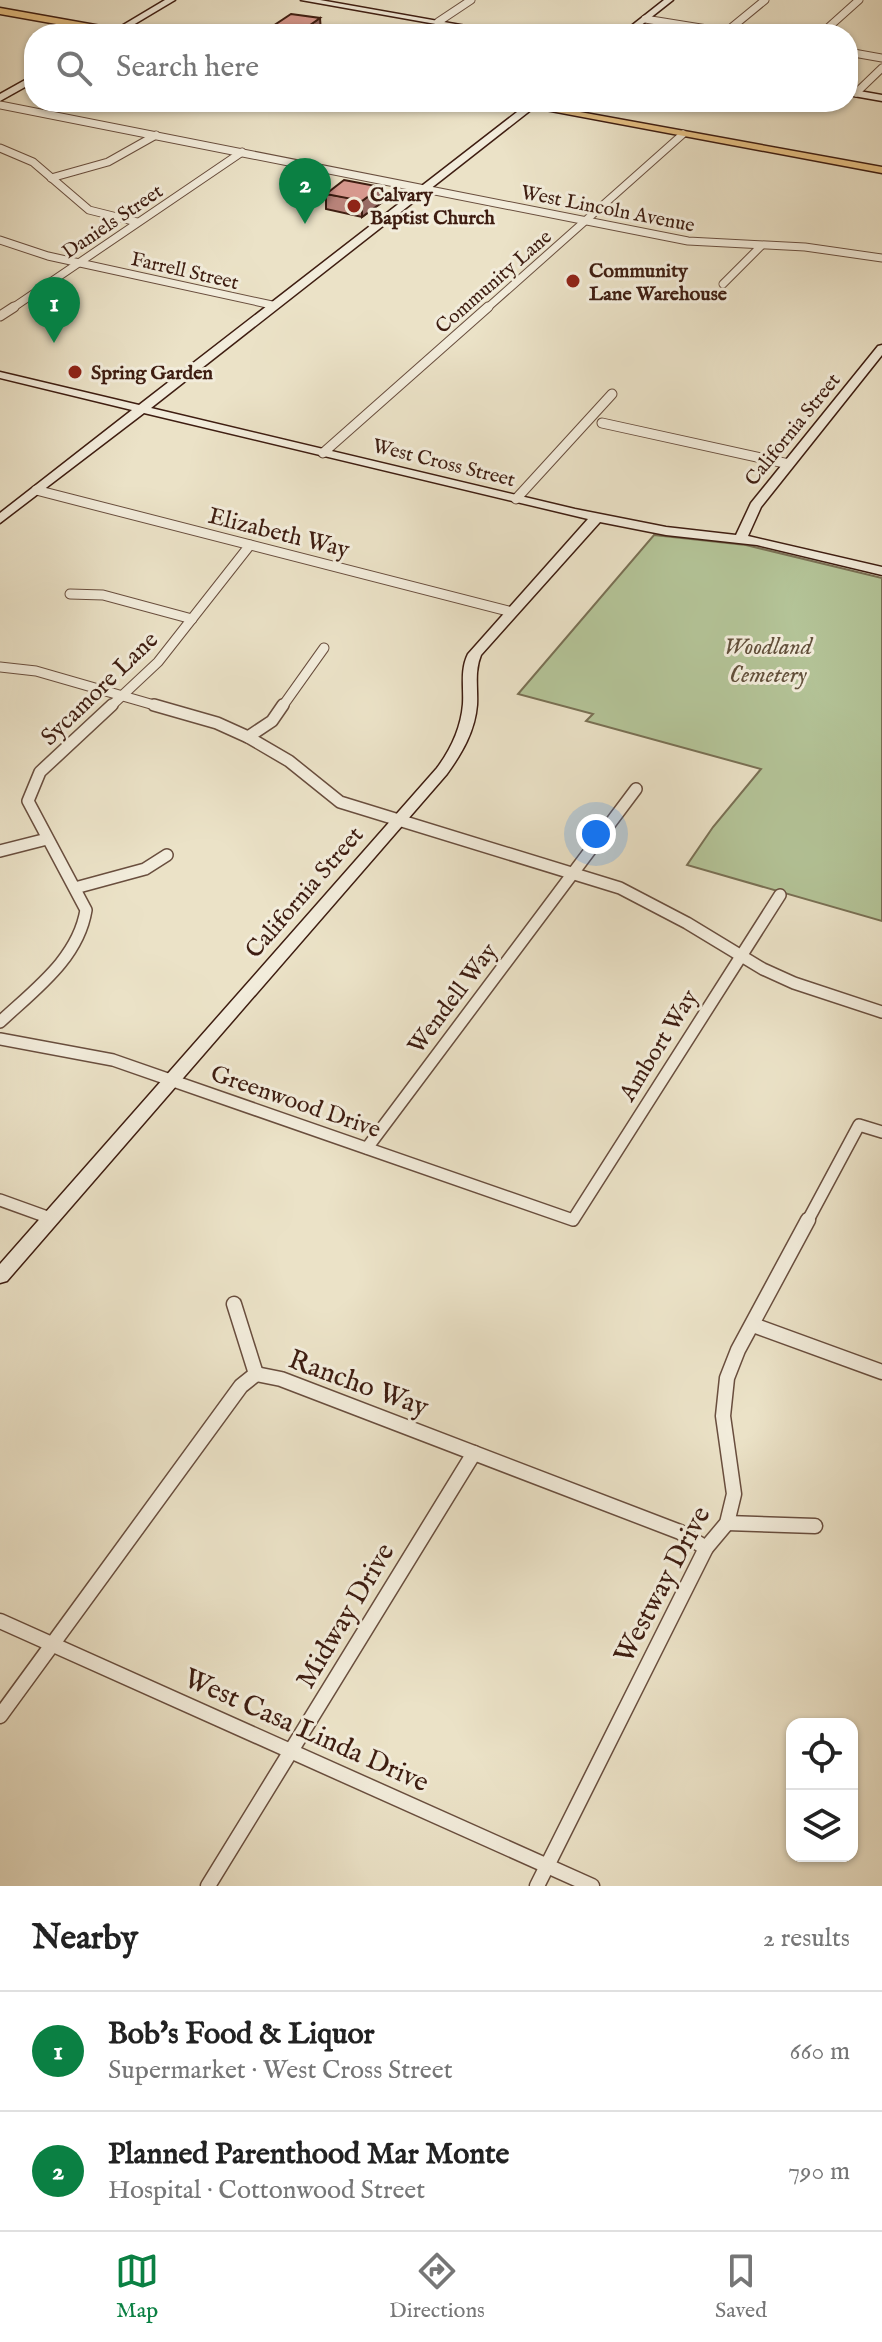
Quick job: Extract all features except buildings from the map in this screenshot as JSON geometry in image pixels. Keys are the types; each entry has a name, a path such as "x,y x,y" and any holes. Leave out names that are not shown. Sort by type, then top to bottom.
{"main road":[{"path":"0,11 67,24"},
{"path":"573,112 882,170"}],"street":[{"path":"130,24 171,0"},
{"path":"305,0 450,24"},
{"path":"438,22 471,0"},
{"path":"638,24 669,0"},
{"path":"736,24 765,0"},
{"path":"832,24 859,0"},
{"path":"645,19 676,24"},
{"path":"858,54 882,58"},
{"path":"858,87 882,68"},
{"path":"0,98 24,84"},
{"path":"858,93 882,98"},
{"name":"West Lincoln Avenue","path":"0,105 24,110"},
{"name":"West Lincoln Avenue","path":"36,112 688,241 832,250 882,258"},
{"path":"0,519 523,112"},
{"name":"Community Lane","path":"323,453 683,134"},
{"path":"51,178 108,162 156,135"},
{"path":"0,148 33,162 89,210 137,222"},
{"name":"Daniels Street","path":"0,316 242,152"},
{"name":"Farrell Street","path":"0,240 79,262 272,305"},
{"path":"723,284 761,246"},
{"name":"California Street","path":"740,539 754,508 882,348"},
{"name":"West Cross Street","path":"0,375 596,518 688,534 740,539 882,571"},
{"path":"516,499 612,394"},
{"path":"602,423 789,464"},
{"name":"Elizabeth Way","path":"36,490 512,612"},
{"name":"California Street","path":"0,1276 442,771 456,750 470,710 471,660 596,518"},
{"name":"Sycamore Lane","path":"0,1022 80,939 86,924 86,910 28,801 40,772 165,655 250,545"},
{"path":"70,594 103,595 192,619"},
{"path":"248,737 272,721 324,648"},
{"path":"0,667 36,671 217,723 289,761 340,802 620,888 794,983 882,1012"},
{"name":"Wendell Way","path":"367,1148 636,789"},
{"path":"0,851 47,839"},
{"path":"75,888 145,869 167,855"},
{"name":"Ambort Way","path":"573,1220 780,895"},
{"name":"Greenwood Drive","path":"0,1039 13,1044 88,1053 573,1220"},
{"name":"Westway Drive","path":"537,1886 706,1548 727,1523 734,1494 723,1416 727,1378 859,1125 882,1132"},
{"path":"0,1200 50,1218"},
{"path":"234,1304 256,1374"},
{"path":"753,1325 882,1372"},
{"name":"Rancho Way","path":"0,1716 241,1386 256,1374 281,1379 680,1532 706,1548"},
{"name":"Midway Drive","path":"208,1886 474,1453"},
{"path":"727,1523 815,1526"},
{"name":"West Casa Linda Drive","path":"0,1621 592,1886"}],"green space":[{"name":"Woodland Cemetery","path":"654,535 746,545 882,578 882,921 687,865 713,827 761,769 586,721 593,714 518,694"}],"place":[{"name":"Calvary Baptist Church","path":"354,206"},
{"name":"Planned Parenthood Mar Monte","path":"305,224"},
{"name":"Community Lane Warehouse","path":"573,281"},
{"name":"Bob's Food & Liquor","path":"54,343"},
{"name":"Spring Garden","path":"75,372"}]}
